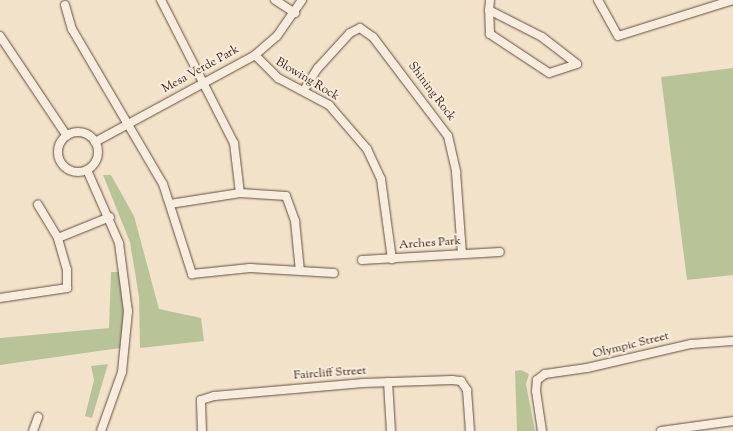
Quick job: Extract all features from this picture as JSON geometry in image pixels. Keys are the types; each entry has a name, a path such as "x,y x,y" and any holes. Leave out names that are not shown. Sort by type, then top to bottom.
{"street":[{"path":"161,0 234,143 240,193"},
{"path":"275,0 295,13"},
{"name":"Mesa Verde Park","path":"95,142 254,55 277,36 295,13 302,0"},
{"path":"489,10 542,37 577,64 549,73 490,34 489,10 490,0"},
{"path":"598,0 603,12 618,36 728,0"},
{"path":"603,12 605,0"},
{"path":"65,5 72,29 128,124 170,204 192,274 250,268 334,273"},
{"name":"Shining Rock","path":"304,90 350,33 360,28 384,49 448,136 456,172 462,254"},
{"path":"0,36 67,136"},
{"name":"Blowing Rock","path":"254,55 278,78 304,90 338,112 374,162 381,179 392,259"},
{"path":"86,134 95,142 96,160 88,170 74,172 63,165 58,153 67,136 86,134"},
{"path":"88,170 110,217 124,265 128,311 122,372 102,431"},
{"path":"170,204 240,193 286,196 295,221 300,271"},
{"path":"0,298 67,288 68,278 58,238 38,205"},
{"path":"58,238 110,217"},
{"name":"Arches Park","path":"362,260 500,252"},
{"name":"Olympic Street","path":"542,431 537,380 545,374 587,368 691,344 733,341"},
{"name":"Faircliff Street","path":"202,431 201,400 318,386 388,382 461,381 467,390 470,431"},
{"path":"388,382 391,431"},
{"path":"33,431 38,417"},
{"path":"661,431 733,422"}],"green space":[{"path":"733,68 733,275 687,280 661,77"},
{"path":"103,175 111,175 134,216 159,309 201,318 204,341 140,348 139,297 130,242"},
{"path":"111,272 120,272 124,314 120,348 0,365 0,338 109,328"},
{"path":"108,364 92,418 85,416 94,380 91,366"},
{"path":"521,370 529,374 526,384 535,431 517,431 515,371"}]}
